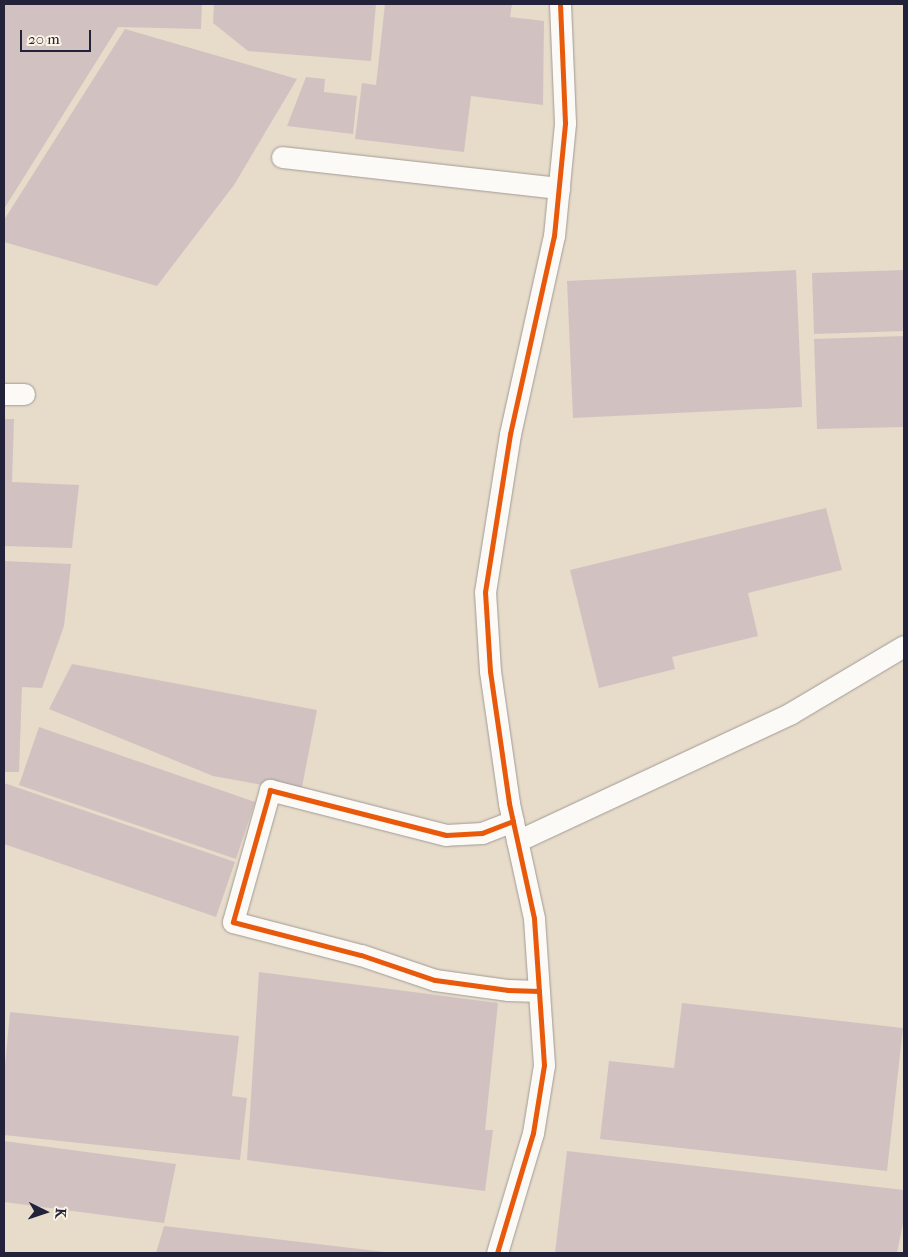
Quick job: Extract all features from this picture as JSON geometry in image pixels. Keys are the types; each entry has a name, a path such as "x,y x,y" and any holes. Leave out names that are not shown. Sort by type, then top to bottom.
{"street":[{"path":"498,1253 533,1133 544,1065 534,918 515,831 490,671 485,592 510,434 554,236 566,123 560,4"},
{"path":"282,157 558,188"},
{"path":"539,991 508,990 435,980 361,955 233,922 270,790 446,835 515,831 791,713 904,646"}],"building":[{"path":"4,4 202,4 201,29 118,27 4,209"},
{"path":"214,4 376,4 371,61 248,51 213,23"},
{"path":"385,4 512,4 510,17 544,21 543,105 471,96 464,152 355,139 362,83 376,85"},
{"path":"125,29 297,79 234,185 157,286 4,242 4,220"},
{"path":"306,77 325,79 324,92 357,96 353,134 287,126"},
{"path":"796,270 802,407 573,418 567,281"},
{"path":"904,270 904,331 814,334 812,273"},
{"path":"904,336 904,427 817,429 814,339"},
{"path":"4,419 14,419 12,482 79,485 72,548 4,546"},
{"path":"826,508 842,570 748,593 758,636 672,657 675,669 599,688 570,570"},
{"path":"4,561 71,564 64,626 42,688 22,687 19,772 4,772"},
{"path":"72,664 317,710 301,792 213,776 49,709"},
{"path":"39,727 255,802 236,859 19,785"},
{"path":"4,783 235,862 216,917 4,844"},
{"path":"259,972 498,1003 485,1130 493,1130 485,1191 247,1160"},
{"path":"682,1003 903,1028 887,1171 600,1139 609,1061 674,1068"},
{"path":"10,1012 239,1036 232,1096 247,1098 240,1160 4,1135 4,1076"},
{"path":"4,1141 176,1164 164,1223 4,1202"},
{"path":"567,1151 904,1190 904,1219 897,1253 555,1253"},
{"path":"164,1226 385,1252 385,1253 156,1253"}],"cycle path":[{"path":"497,1253 533,1133 544,1065 534,918 509,803 490,671 485,592 510,434 554,236 565,123 560,4"},
{"path":"513,821 482,833 446,835 270,790 233,922 361,955 435,980 508,990 539,991"}]}
